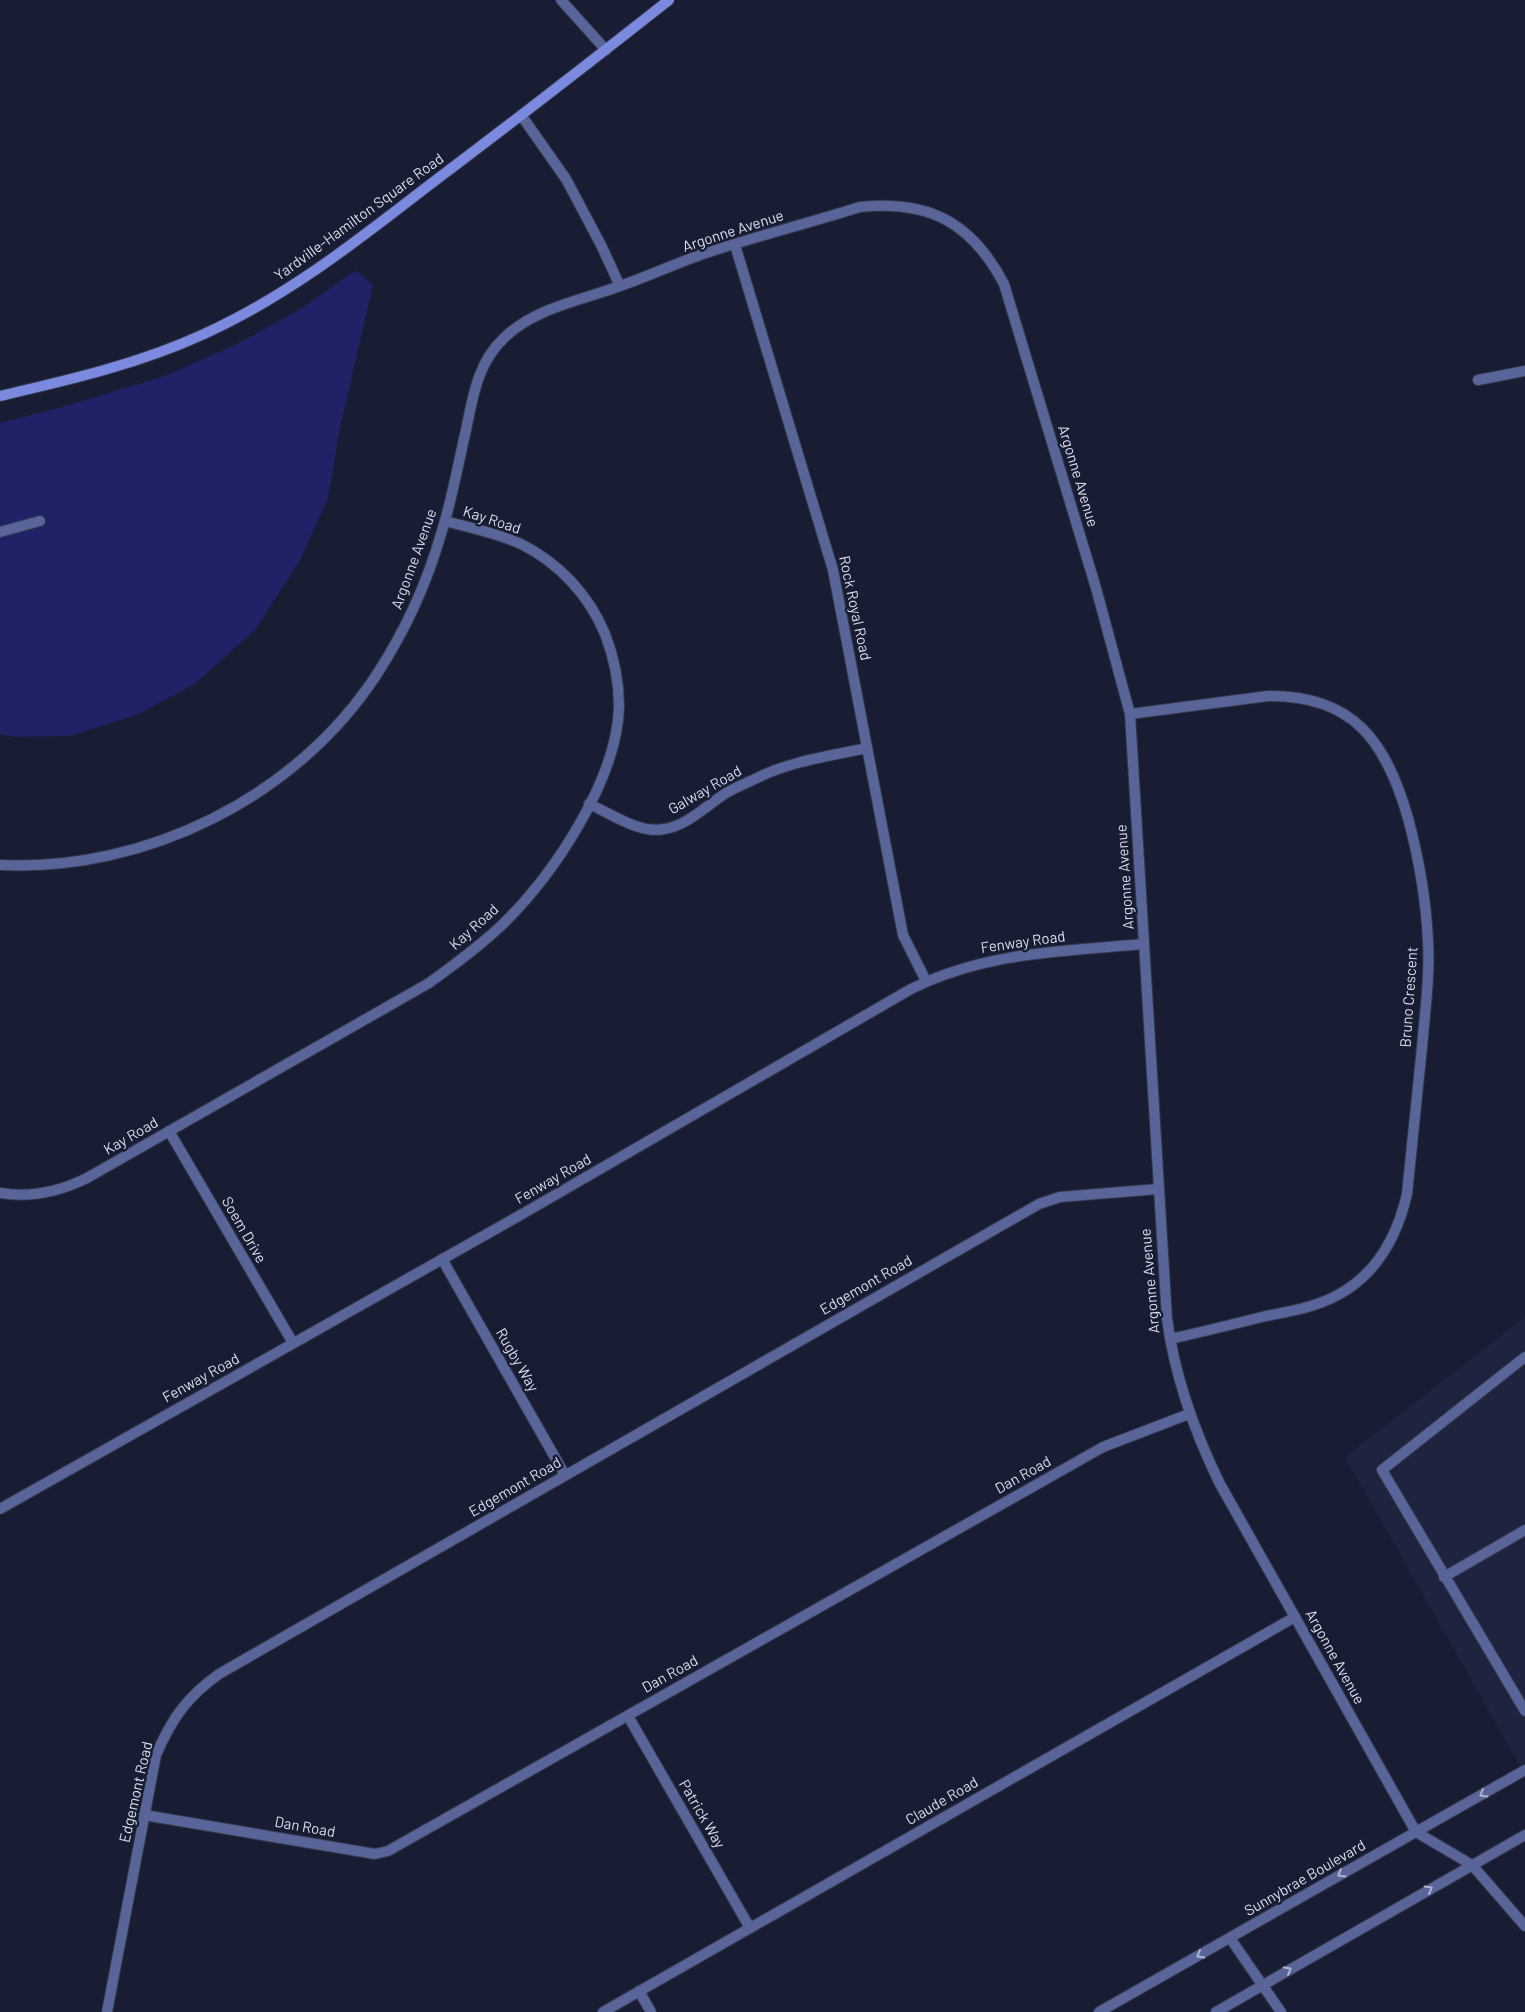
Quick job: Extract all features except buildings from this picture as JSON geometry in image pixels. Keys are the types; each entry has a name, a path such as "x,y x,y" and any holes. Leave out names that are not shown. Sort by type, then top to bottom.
{"street":[{"path":"561,0 606,50"},
{"name":"Yardville-Hamilton Square Road","path":"0,396 72,380 152,356 204,334 250,311 342,252 521,116 669,0"},
{"path":"521,116 566,179 601,245 620,286"},
{"name":"Argonne Avenue","path":"0,865 19,866 65,863 118,854 168,838 218,816 250,798 288,771 322,741 348,713 376,676 400,638 416,603 445,521 477,379 488,357 502,339 520,324 540,314 705,254 860,207 885,204 910,207 933,214 959,227 979,245 993,263 1004,284 1093,578 1130,714 1158,1189 1170,1339 1180,1388 1205,1454 1220,1484 1416,1832"},
{"name":"Rock Royal Road","path":"735,245 833,570 902,935 926,981"},
{"path":"1478,380 1525,371"},
{"path":"0,532 40,521"},
{"name":"Kay Road","path":"0,1193 15,1195 41,1194 69,1187 429,983 468,955 503,924 559,857 590,804 608,761 616,735 619,708 617,677 610,648 600,622 586,599 571,581 544,558 521,544 496,534 445,521"},
{"name":"Bruno Crescent","path":"1130,714 1268,696 1291,696 1311,699 1334,708 1354,720 1371,737 1386,759 1403,802 1418,859 1424,892 1428,942 1428,985 1407,1194 1401,1218 1392,1240 1378,1262 1360,1280 1338,1295 1315,1305 1170,1339"},
{"name":"Galway Road","path":"590,804 648,830 664,830 680,824 727,792 760,776 794,764 867,748"},
{"name":"Fenway Road","path":"0,1509 442,1259 926,981 969,965 1008,957 1144,944"},
{"name":"Soem Drive","path":"169,1132 293,1343"},
{"name":"Edgemont Road","path":"107,2012 156,1755 167,1729 182,1706 199,1688 220,1674 1039,1204 1060,1198 1158,1189"},
{"name":"Rugby Way","path":"442,1259 566,1475"},
{"path":"1525,1357 1382,1470 1444,1577 1522,1700 1525,1711"},
{"name":"Dan Road","path":"144,1815 375,1854 388,1851 1103,1447 1189,1414"},
{"path":"1444,1577 1525,1530"},
{"name":"Claude Road","path":"603,2012 1295,1617"},
{"name":"Patrick Way","path":"628,1716 750,1928"},
{"name":"Sunnybrae Boulevard","path":"1099,2012 1525,1770"},
{"path":"1416,1832 1472,1865 1525,1926"},
{"path":"1216,2012 1525,1835"},
{"path":"1230,1938 1281,2012"},
{"path":"639,1991 651,2012"}],"shaded area":[{"path":"356,270 373,285 339,433 328,498 300,560 255,630 196,683 139,714 70,736 15,737 0,734 0,423 69,405 165,376 239,343 299,310"},
{"path":"1525,1317 1525,1770 1523,1771 1345,1457"}]}
